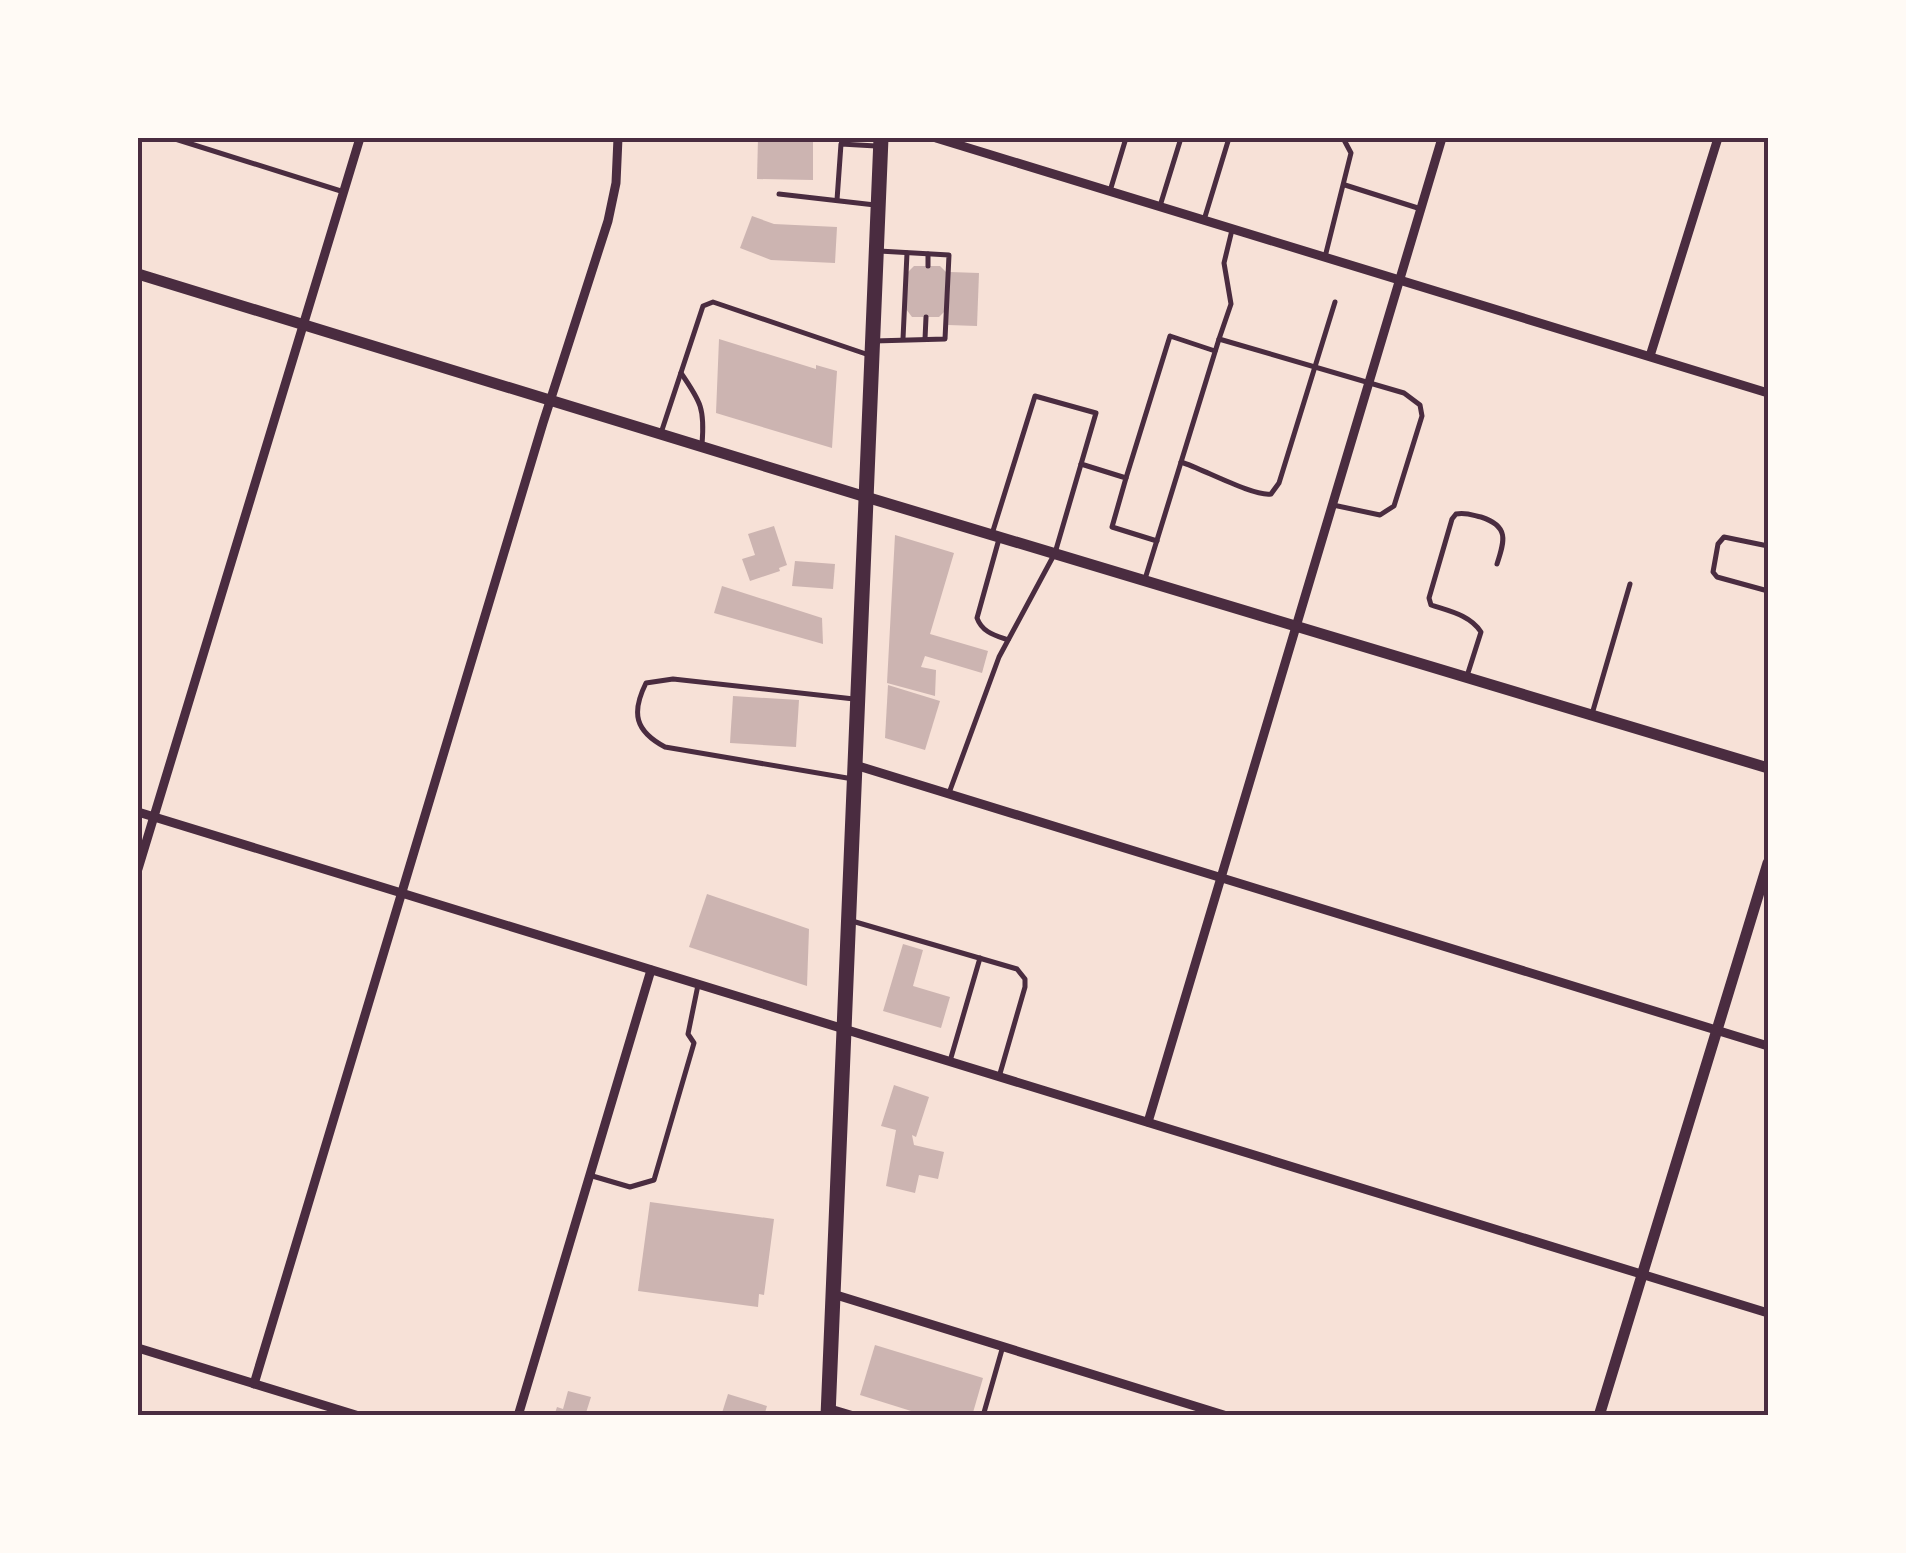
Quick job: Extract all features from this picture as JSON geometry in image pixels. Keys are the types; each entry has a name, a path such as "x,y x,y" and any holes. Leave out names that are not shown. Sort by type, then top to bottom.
{"main road":[{"path":"828,1411 881,142"}],"street":[{"path":"138,869 360,138"},
{"path":"254,1384 550,401 608,221 616,183 618,138"},
{"path":"936,138 964,142 1110,191 1768,393"},
{"path":"1148,1122 1442,138"},
{"path":"1650,356 1718,138"},
{"path":"138,274 1768,768"},
{"path":"854,772 949,794 1768,1046"},
{"path":"138,812 1768,1313"},
{"path":"1599,1416 1768,863"},
{"path":"518,1416 651,970"},
{"path":"833,1294 1228,1416"},
{"path":"138,1348 359,1416"}],"lane":[{"path":"172,138 344,192"},
{"path":"1110,191 1126,138"},
{"path":"1160,206 1181,138"},
{"path":"1204,220 1229,138"},
{"path":"1325,257 1351,154 1343,138"},
{"path":"837,200 841,144 881,142"},
{"path":"1345,185 1421,209"},
{"path":"779,194 878,206"},
{"path":"1145,579 1231,304 1224,262 1232,228"},
{"path":"661,434 703,306 713,302 872,348 903,340 945,339 949,255 876,251"},
{"path":"903,340 907,252"},
{"path":"928,254 928,266"},
{"path":"1181,462 1250,492 1271,494 1279,483 1334,302"},
{"path":"925,339 926,317"},
{"path":"1157,541 1112,527 1170,336 1216,351"},
{"path":"1219,339 1404,393 1420,405 1422,416 1399,497 1388,512 1333,505"},
{"path":"682,373 701,402 702,447"},
{"path":"949,794 1008,640 1055,552 1096,413 1035,396 976,618 980,627 1008,640"},
{"path":"1081,464 1126,478"},
{"path":"1467,676 1481,632 1465,617 1431,605 1428,598 1456,514 1466,512 1494,522 1503,530 1498,564"},
{"path":"1768,546 1724,537 1718,544 1712,572 1768,591"},
{"path":"1592,714 1630,584"},
{"path":"854,772 665,746 648,738 638,723 638,699 646,683 673,679 858,699"},
{"path":"849,920 1017,969 1025,979 999,1076"},
{"path":"950,1062 980,958"},
{"path":"589,1175 630,1187 654,1180 694,1044 688,1034 698,984"},
{"path":"982,1416 1004,1346"},
{"path":"828,1411 860,1416"}],"building":[{"path":"758,138 813,138 813,180 757,179"},
{"path":"752,216 774,224 837,227 835,263 771,260 740,248"},
{"path":"914,266 940,266 946,272 945,311 939,317 912,317 906,309 908,272"},
{"path":"950,272 979,273 977,326 948,325"},
{"path":"719,339 816,369 816,365 837,371 832,448 716,413"},
{"path":"774,526 787,565 750,581 742,559 755,555 748,534"},
{"path":"895,535 954,553 930,634 988,651 982,673 925,656 921,667 936,670 935,696 887,683"},
{"path":"795,561 835,564 833,589 792,586"},
{"path":"722,586 822,618 823,644 714,613"},
{"path":"888,685 940,701 925,750 885,738"},
{"path":"733,696 799,700 796,747 730,743"},
{"path":"707,894 809,929 807,986 689,947"},
{"path":"903,944 923,950 913,986 950,997 941,1028 883,1011"},
{"path":"894,1085 929,1097 916,1137 912,1135 914,1145 944,1152 938,1179 919,1175 915,1193 886,1186 896,1130 881,1126"},
{"path":"650,1202 774,1219 764,1295 759,1294 758,1307 638,1291"},
{"path":"875,1345 983,1378 972,1416 927,1416 860,1395"},
{"path":"568,1391 591,1397 585,1416 554,1416 557,1407 563,1409"},
{"path":"728,1394 767,1406 764,1416 721,1416"}]}
